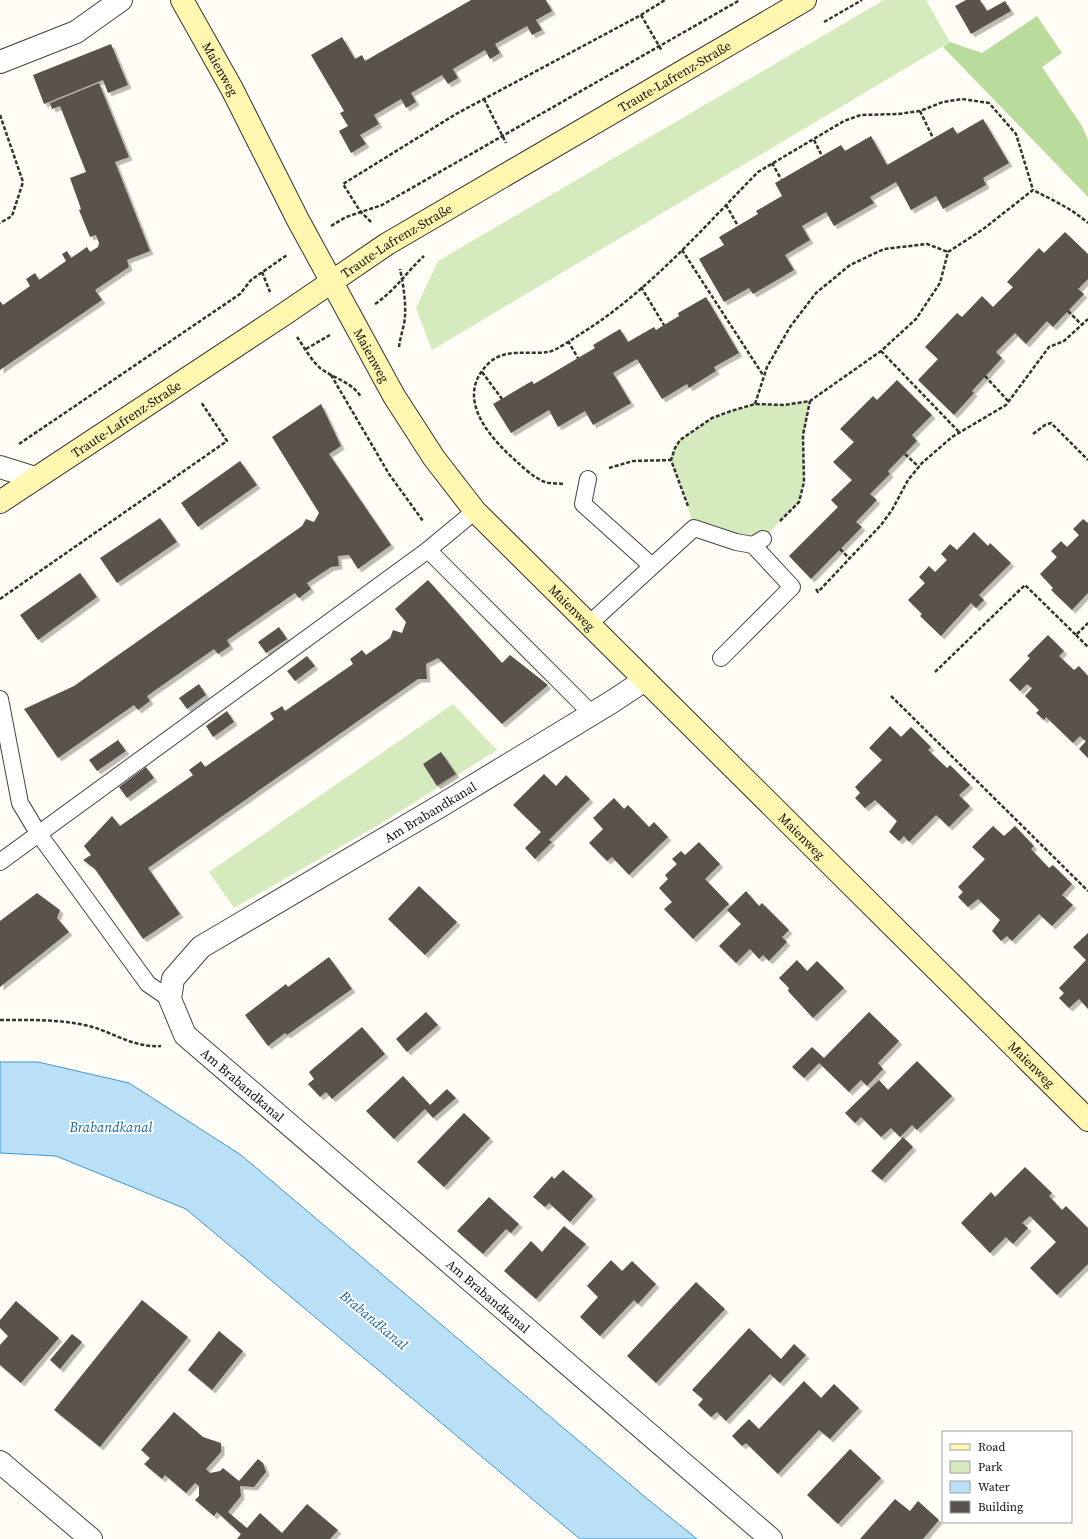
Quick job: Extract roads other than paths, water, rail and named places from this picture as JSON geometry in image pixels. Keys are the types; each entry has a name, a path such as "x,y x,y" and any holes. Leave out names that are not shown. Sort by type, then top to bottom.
{"street":[{"path":"0,62 76,32 121,0"},
{"name":"Maienweg","path":"182,0 232,89 298,220 412,427 434,458 475,510 1088,1120"},
{"name":"Traute-Lafrenz-Straße","path":"0,502 410,229 805,0"},
{"path":"0,467 35,478"},
{"name":"Am Brabandkanal","path":"645,680 592,714 201,947 173,979 170,999 185,1035 772,1539"},
{"path":"0,1462 91,1539"}],"lane":[{"path":"588,480 583,504 652,566"},
{"path":"0,862 428,550 475,510"},
{"path":"589,624 694,528 736,542 758,542 792,587 721,658"},
{"path":"428,550 592,714"},
{"path":"0,699 20,803 38,833 148,984 170,999"}],"water":[{"name":"Brabandkanal","path":"0,1062 38,1062 129,1083 241,1155 645,1497 697,1539 580,1539 186,1209 56,1156 0,1153"}]}
